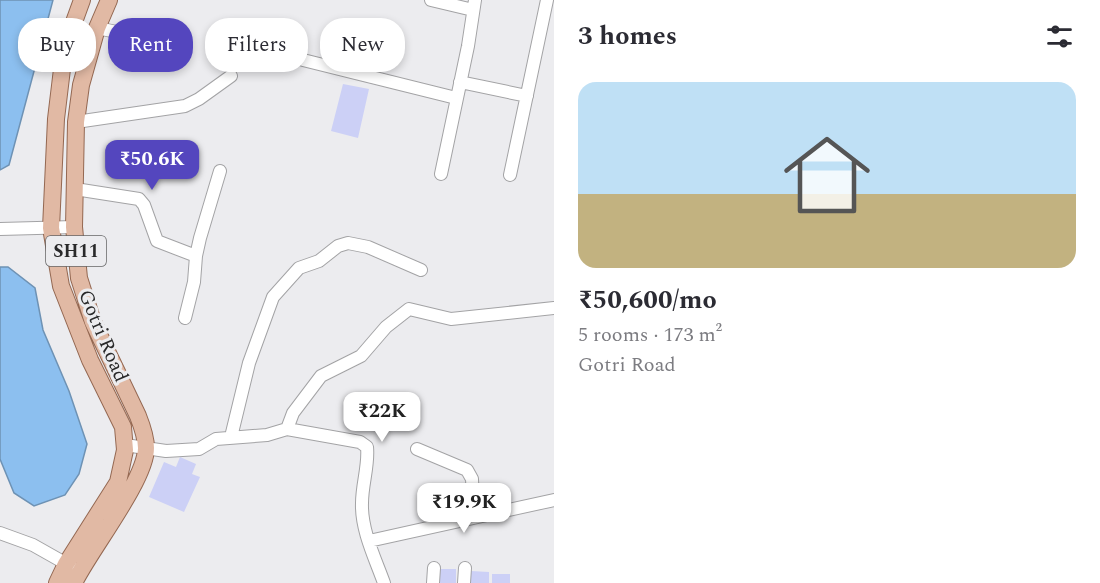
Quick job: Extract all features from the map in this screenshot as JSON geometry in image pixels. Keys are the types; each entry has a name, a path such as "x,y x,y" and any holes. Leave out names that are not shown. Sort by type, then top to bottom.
{"main road":[{"name":"Gotri Road","path":"82,0 70,33 62,69 56,119 51,228 61,286 90,360 123,427 124,486"},
{"name":"Gotri Road","path":"57,583 73,573 124,486 142,466 146,449 138,416 90,311 79,278 74,227 76,122 81,85 97,28 109,0"}],"street":[{"path":"431,0 474,5 441,174"},
{"path":"510,175 547,0"},
{"path":"97,28 108,30"},
{"path":"308,61 456,98"},
{"path":"76,122 185,106 200,99 231,76"},
{"path":"460,82 527,96"},
{"path":"185,318 194,282 196,256 220,171"},
{"path":"75,189 139,199 144,205 157,241 196,256"},
{"path":"0,229 74,227"},
{"path":"231,437 247,370 273,297 299,268 319,261 338,246 348,243 368,247 421,270"},
{"path":"287,429 293,413 321,376 361,356 386,327 409,309 451,320 554,309"},
{"path":"125,445 166,451 198,449 216,439 267,435 287,429 366,445 368,451 362,502 363,518 384,583"},
{"path":"417,449 468,470 472,479 474,517"},
{"path":"370,543 554,500"},
{"path":"0,533 33,545 73,573"},
{"path":"434,568 434,583"},
{"path":"464,583 465,568"}],"water":[{"path":"0,0 53,0 48,18 18,18 18,72 34,72 9,165 0,170"},
{"path":"0,267 8,267 35,288 43,330 69,391 87,444 79,474 65,495 34,506 14,493 0,459"}],"building":[{"path":"343,84 369,89 358,138 331,131"},
{"path":"180,457 196,464 192,474 200,477 184,512 149,497 164,462 176,467"},
{"path":"438,569 456,569 456,583 438,583"},
{"path":"471,571 489,572 489,583 471,583"},
{"path":"492,574 510,574 510,583 492,583"}]}
